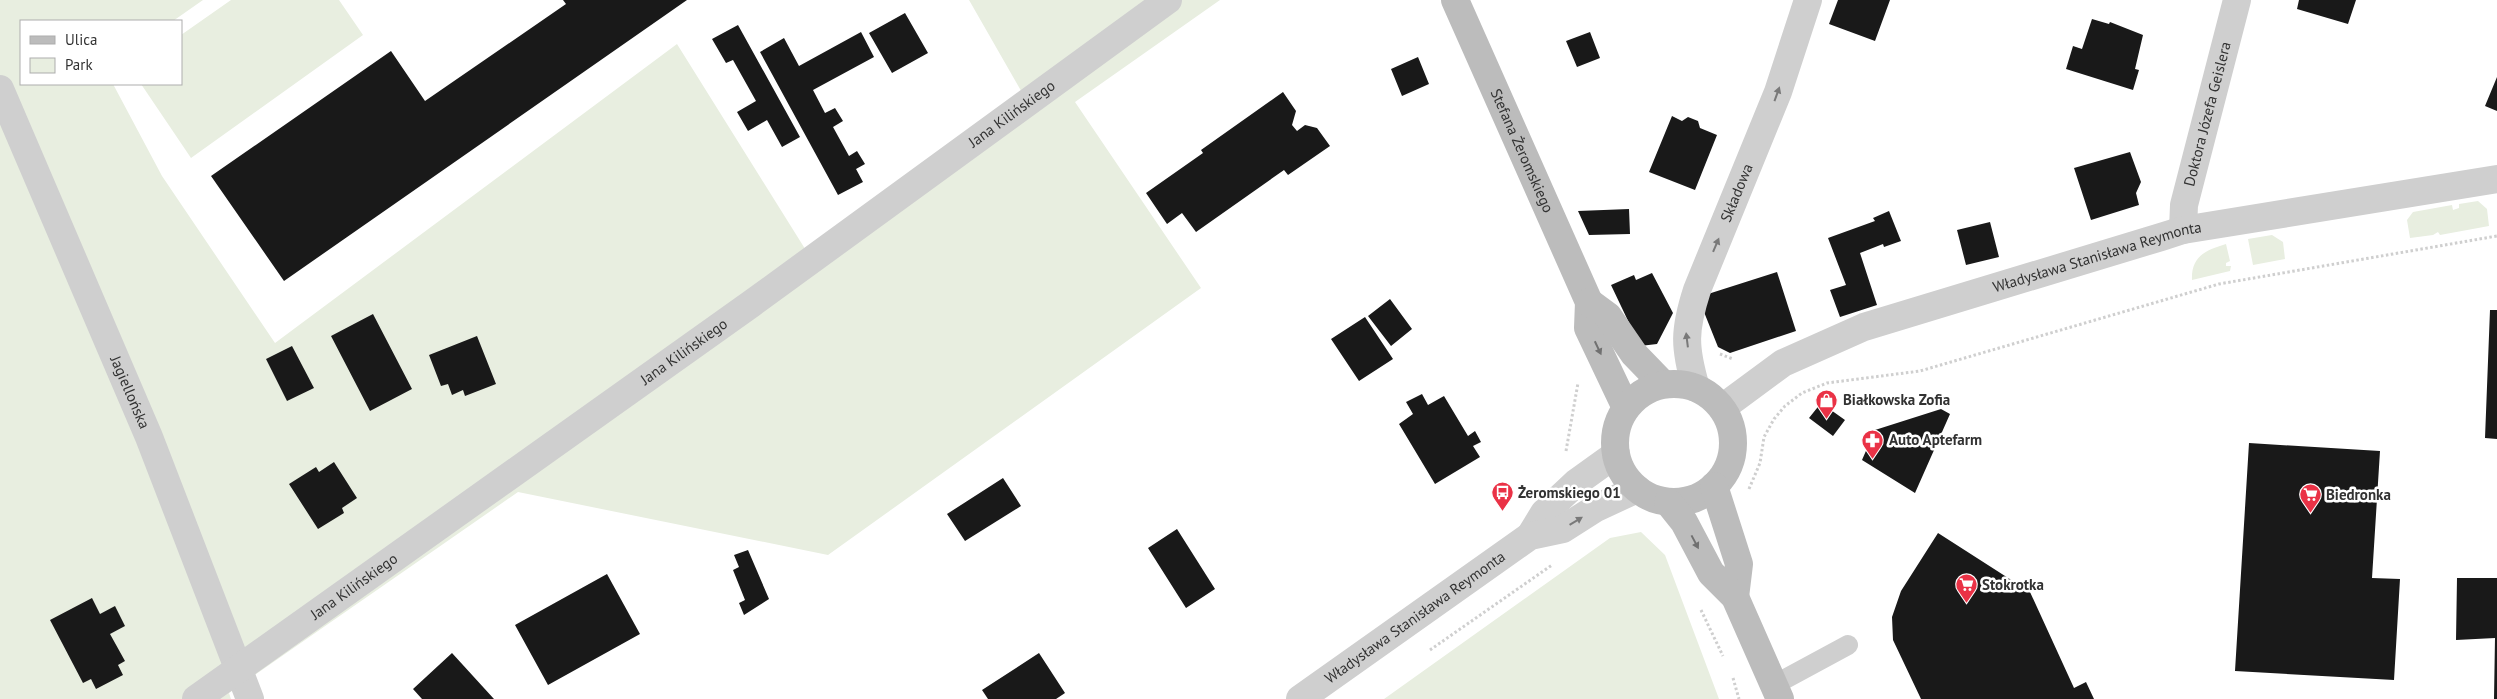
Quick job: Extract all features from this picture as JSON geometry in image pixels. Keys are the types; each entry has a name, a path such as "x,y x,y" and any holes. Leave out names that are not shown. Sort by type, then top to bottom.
{"main road":[{"name":"Stefana Żeromskiego","path":"1454,0 1589,302 1588,328 1626,408"},
{"name":"Stefana Żeromskiego","path":"1589,302 1608,316 1634,354 1663,384"},
{"path":"1680,383 1696,388 1710,396 1722,408 1730,423 1733,440 1731,457 1725,472 1714,486 1692,498 1668,502 1652,498 1637,489 1625,477 1616,454 1616,428 1633,399 1663,384 1680,383"},
{"path":"1714,486 1739,564 1735,597"},
{"path":"1668,502 1684,522 1711,573 1735,597 1777,692"}],"street":[{"name":"Jana Kilińskiego","path":"196,699 750,304 1168,0"},
{"name":"Składowa","path":"1696,388 1690,367 1686,330 1689,316 1697,290 1778,92 1808,0"},
{"name":"Doktora Józefa Geislera","path":"2183,230 2184,205 2237,0"},
{"name":"Jagiellońska","path":"0,89 150,437 250,699"},
{"name":"Władysława Stanisława Reymonta","path":"1722,408 1783,363 1864,328 2183,230 2497,179"},
{"name":"Władysława Stanisława Reymonta","path":"1300,699 1530,536 1544,513 1577,482 1616,454"},
{"name":"Władysława Stanisława Reymonta","path":"1530,536 1563,529 1596,508 1637,489"}],"lane":[{"path":"1777,692 1848,645"}],"path":[{"path":"1748,492 1760,463 1764,437 1774,419 1785,406 1802,393 1827,383 1920,371 2219,284 2497,236"},
{"path":"1714,352 1736,360"},
{"path":"1566,455 1566,443 1575,410 1579,378"},
{"path":"1423,654 1560,560"},
{"path":"1698,605 1724,658"},
{"path":"1733,676 1739,699"}],"green space":[{"path":"0,0 203,0 174,20 20,20 20,85 114,85 162,176 275,343 677,44 812,260 1028,103 969,0 1220,0 1075,102 1201,288 828,555 518,492 229,693 231,699 0,699"},
{"path":"231,0 339,0 363,35 191,158 142,85 182,85 182,34"},
{"path":"2478,201 2487,209 2489,226 2440,235 2438,232 2433,235 2410,238 2407,220 2413,212 2452,205 2453,210 2459,208 2459,204"},
{"path":"2272,235 2283,242 2285,259 2253,265 2248,239"},
{"path":"2226,244 2230,261 2226,263 2226,266 2231,266 2230,271 2192,280 2194,265 2201,255"},
{"path":"1641,532 1665,555 1719,699 1384,699 1610,538"}],"building":[{"path":"563,0 687,0 284,281 211,176 391,51 425,101 566,4"},
{"path":"1838,0 1890,0 1875,41 1829,24"},
{"path":"2299,0 2356,0 2348,24 2297,9"},
{"path":"905,13 928,53 892,73 869,33"},
{"path":"2092,19 2109,24 2110,22 2143,35 2135,69 2139,70 2133,90 2066,69 2073,46 2082,49"},
{"path":"738,25 800,137 782,147 767,120 748,131 737,112 756,101 733,60 726,63 712,39"},
{"path":"861,32 874,57 813,90 825,113 835,108 843,121 833,127 849,156 857,151 865,164 856,169 863,182 838,195 760,52 784,38 799,66"},
{"path":"1590,32 1600,58 1577,67 1566,41"},
{"path":"1418,57 1429,84 1402,96 1391,69"},
{"path":"2497,77 2497,111 2485,106"},
{"path":"1283,92 1296,111 1292,125 1297,131 1305,125 1317,128 1330,146 1288,175 1284,170 1196,232 1182,213 1167,224 1146,193 1203,153 1201,150"},
{"path":"1672,116 1682,121 1688,117 1698,121 1700,128 1717,135 1695,190 1649,172"},
{"path":"2130,152 2141,182 2136,193 2139,205 2091,220 2074,168"},
{"path":"1629,209 1630,234 1589,235 1578,211"},
{"path":"1889,211 1901,241 1884,247 1883,244 1860,253 1877,305 1840,317 1830,290 1846,285 1828,238 1875,221 1873,218"},
{"path":"1990,222 1999,257 1966,265 1957,230"},
{"path":"1777,272 1796,331 1730,353 1718,347 1702,307 1708,294"},
{"path":"1652,273 1673,313 1657,344 1640,346 1611,285 1634,275 1636,280"},
{"path":"1390,299 1412,329 1391,346 1368,316"},
{"path":"2490,310 2497,310 2497,439 2485,438"},
{"path":"373,314 412,389 370,411 331,336"},
{"path":"1365,317 1393,359 1359,381 1331,339"},
{"path":"477,336 496,384 465,396 463,390 452,395 448,384 441,386 429,355"},
{"path":"292,346 314,388 287,401 266,359"},
{"path":"1422,394 1428,405 1444,396 1468,436 1475,431 1481,442 1473,446 1480,457 1435,484 1399,424 1413,414 1406,402"},
{"name":"Białkowska Zofia","path":"1821,403 1845,420 1833,436 1809,418"},
{"path":"1941,409 1950,414 1915,493 1862,460 1875,430"},
{"name":"Biedronka","path":"2249,443 2380,451 2372,578 2400,579 2394,680 2235,671"},
{"path":"334,462 357,498 342,508 344,513 318,529 289,484 316,467 319,472"},
{"path":"1003,478 1021,506 965,541 947,514"},
{"path":"1177,529 1215,589 1186,608 1148,548"},
{"name":"Stokrotka","path":"1938,533 2030,592 2074,688 2086,682 2094,699 1921,699 1893,640 1892,617 1901,591"},
{"path":"748,550 769,599 744,615 739,603 745,600 733,570 739,567 734,555"},
{"path":"607,574 640,634 548,685 515,625"},
{"path":"2457,578 2497,578 2497,699 2494,699 2495,638 2456,640"},
{"path":"92,598 100,614 115,606 125,626 110,634 125,661 118,665 123,675 96,689 91,679 83,683 50,620"},
{"path":"452,653 494,699 422,699 413,689"},
{"path":"1039,653 1065,693 1056,699 988,699 982,690"}],"place":[{"name":"Białkowska Zofia","path":"1827,419"},
{"name":"Auto Aptefarm","path":"1873,459"},
{"name":"Żeromskiego 01","path":"1502,512"},
{"name":"Biedronka","path":"2310,514"},
{"name":"Stokrotka","path":"1966,604"}]}
